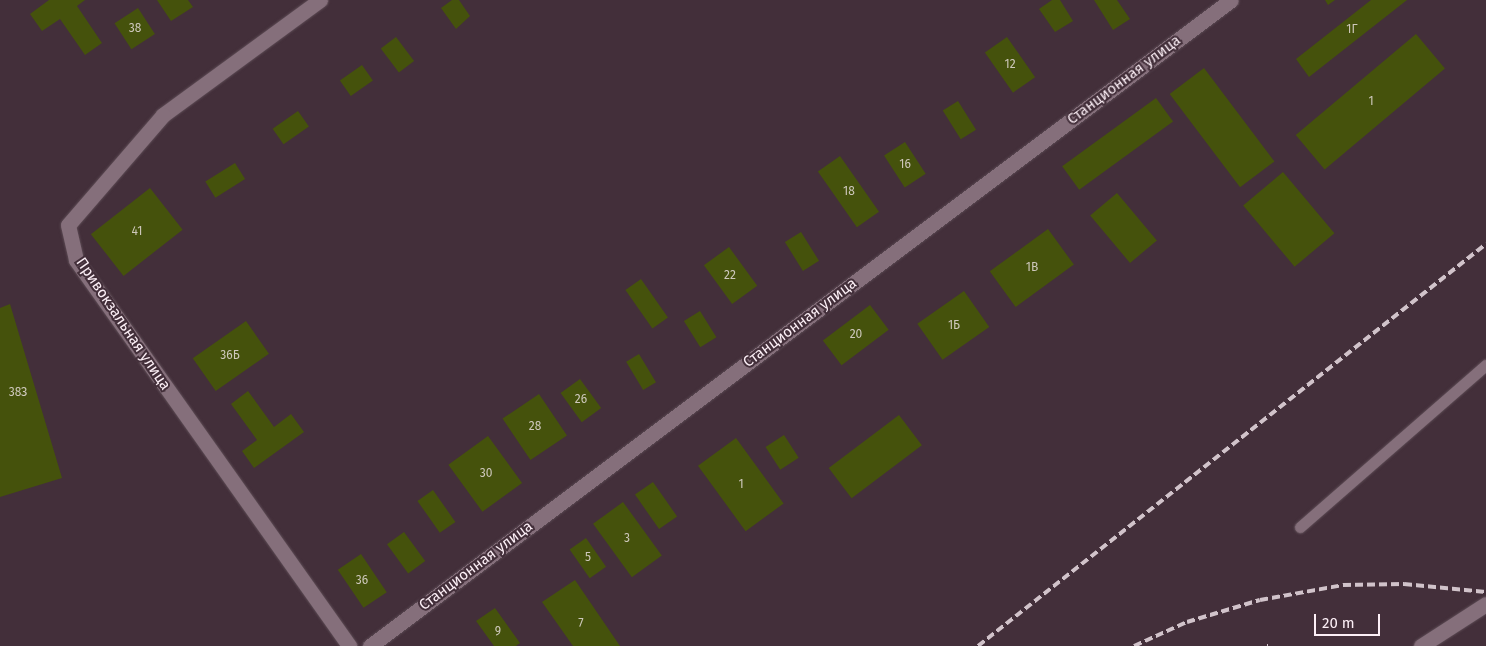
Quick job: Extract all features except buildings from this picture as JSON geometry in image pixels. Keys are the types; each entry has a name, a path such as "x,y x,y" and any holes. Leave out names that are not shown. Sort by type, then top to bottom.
{"street":[{"name":"Привокзальная улица","path":"320,0 163,115 68,225 76,260 349,646"},
{"name":"Станционная улица","path":"370,646 1231,0"},
{"path":"1421,646 1486,604"}],"lane":[{"path":"1300,527 1486,365"}],"railway":[{"path":"978,646 1486,244"},
{"path":"1134,646 1187,622 1260,600 1343,585 1404,584 1486,592"}]}
